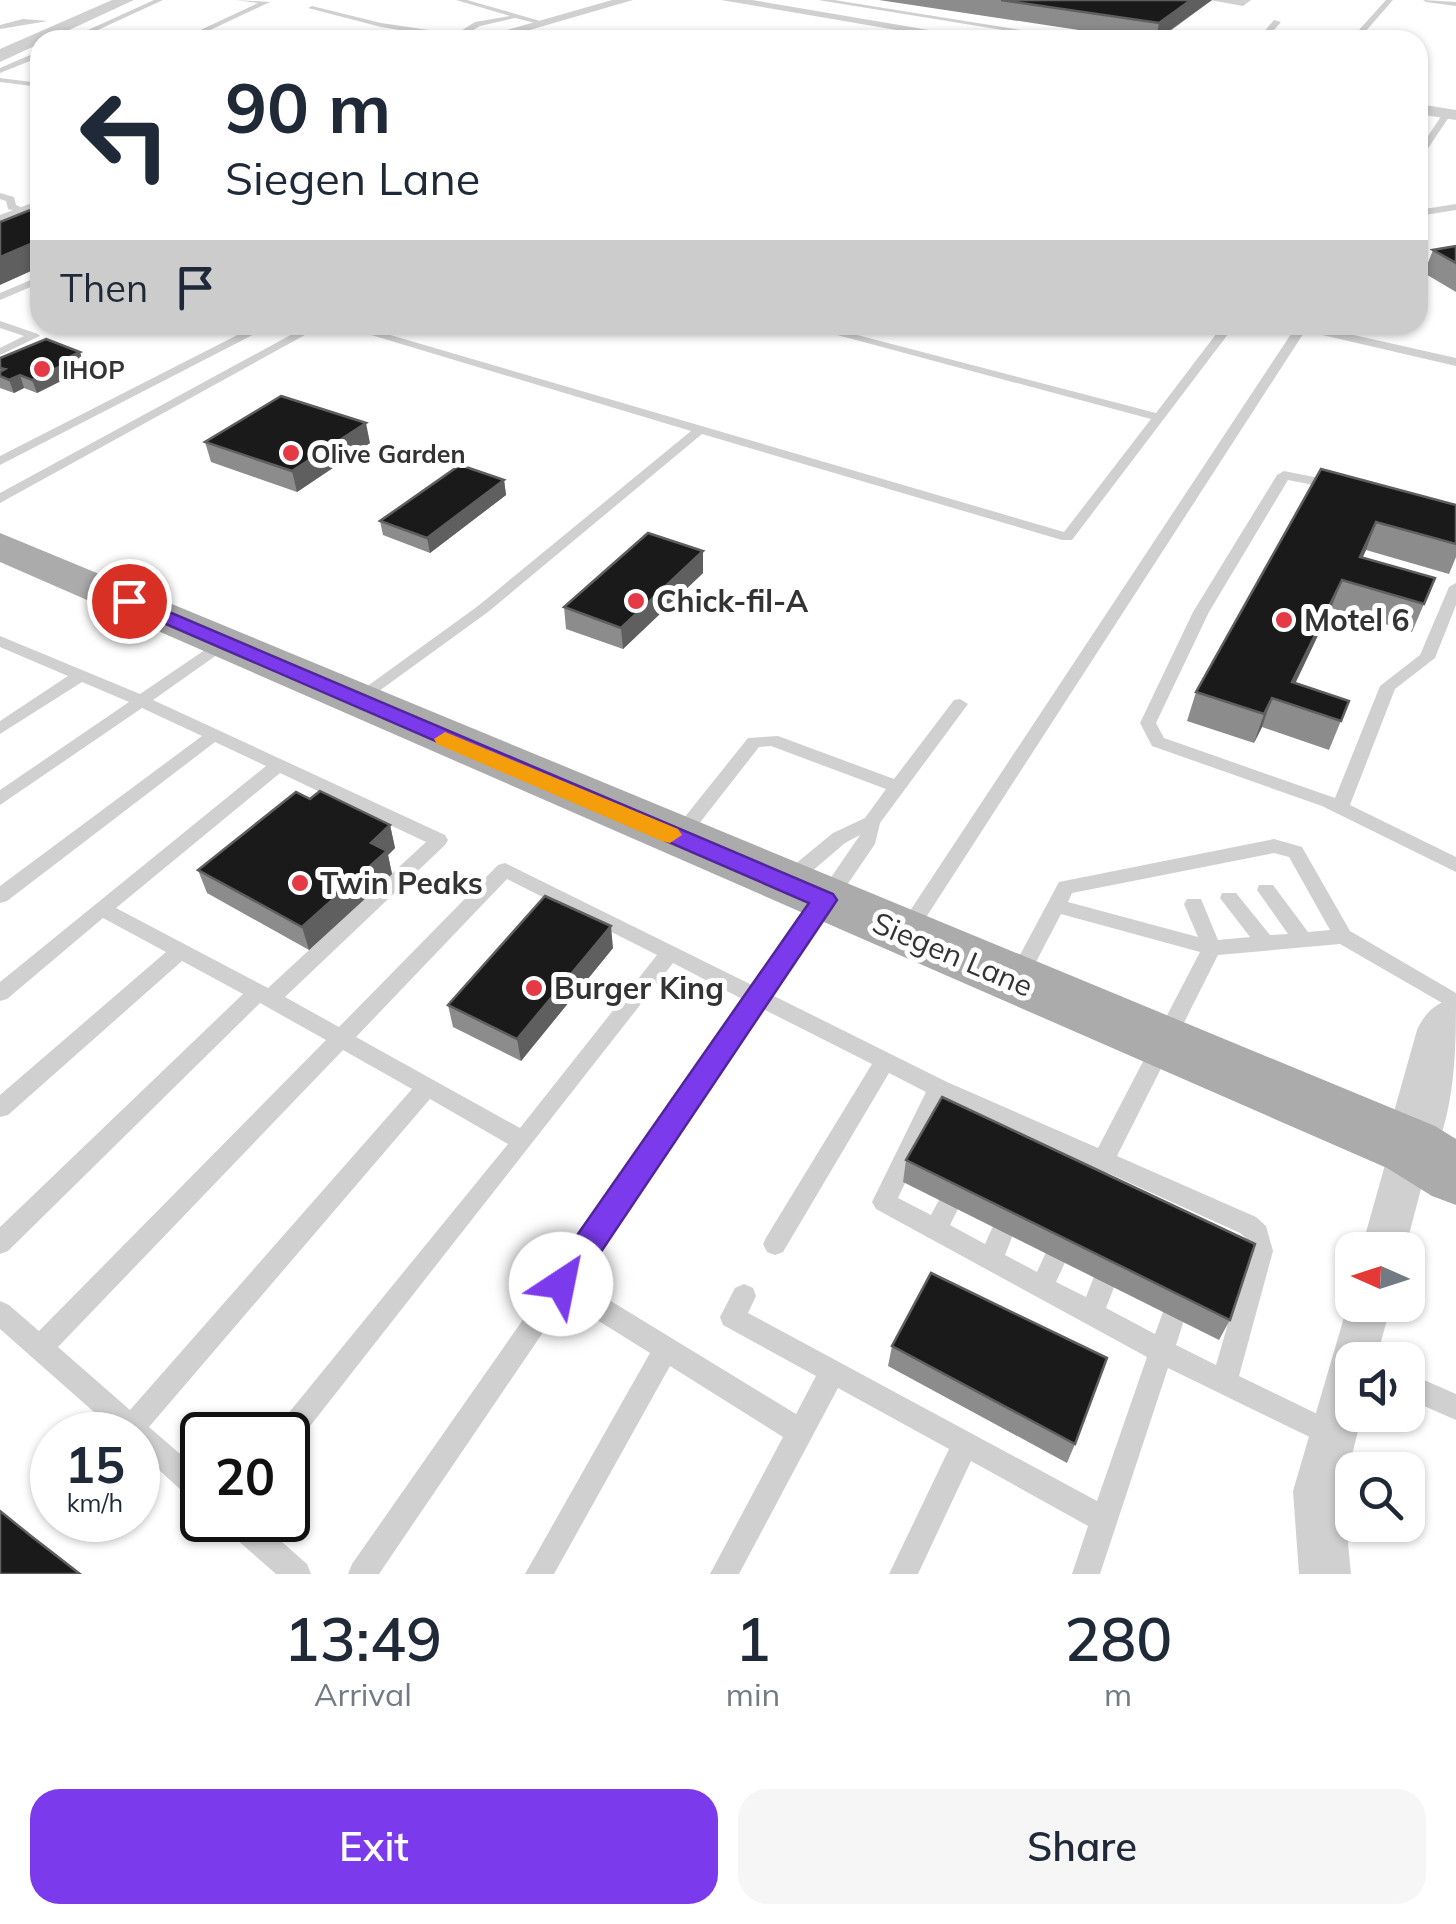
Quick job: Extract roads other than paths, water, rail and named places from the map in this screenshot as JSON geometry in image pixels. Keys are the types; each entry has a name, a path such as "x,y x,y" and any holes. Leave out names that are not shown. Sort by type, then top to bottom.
{"main road":[{"name":"Siegen Lane","path":"0,546 357,702 1441,1159"}],"street":[{"path":"1,30 36,25 93,0"},
{"path":"58,30 126,0"},
{"path":"516,30 626,0"},
{"path":"727,0 918,30"},
{"path":"0,56 30,43"},
{"path":"0,221 30,209"},
{"path":"1394,1232 1441,1159 1442,1030 1456,1017"},
{"path":"1325,1574 1318,1491 1335,1421"}],"lane":[{"path":"92,30 160,0"},
{"path":"240,0 270,1"},
{"path":"459,0 542,23"},
{"path":"820,0 1014,30"},
{"path":"1213,0 1244,4 1248,0"},
{"path":"1363,30 1390,0"},
{"path":"1426,0 1456,4"},
{"path":"205,30 270,1"},
{"path":"312,8 419,30"},
{"path":"468,30 478,24 522,17"},
{"path":"1270,30 1277,22"},
{"path":"0,72 30,58"},
{"path":"0,80 30,84"},
{"path":"1428,144 1451,114"},
{"path":"0,196 11,199 10,207 30,208"},
{"path":"1428,212 1456,207"},
{"path":"0,297 30,284"},
{"path":"0,324 30,335"},
{"path":"0,352 34,336 31,335"},
{"path":"0,461 246,335"},
{"path":"0,500 299,335"},
{"path":"377,335 1066,538 1221,335"},
{"path":"844,335 1158,417"},
{"path":"906,934 1297,335"},
{"path":"1341,335 1456,362"},
{"path":"357,702 483,609 698,431"},
{"path":"1347,488 1284,474 1201,612 1148,724 1158,742 1340,808 1456,865"},
{"path":"1340,808 1388,686 1427,658 1456,587"},
{"path":"0,640 144,702 439,840 264,996 0,1243"},
{"path":"0,800 226,642"},
{"path":"0,662 20,649"},
{"path":"0,729 80,675"},
{"path":"362,1574 757,999 805,892 839,838 871,822 960,704"},
{"path":"0,896 214,735"},
{"path":"678,838 754,742 772,740 896,787"},
{"path":"0,993 279,765"},
{"path":"805,892 869,839 871,822"},
{"path":"1016,981 1066,887 1131,880 1241,859 1274,846 1296,852 1343,936 1456,1002"},
{"path":"40,1348 505,870 884,1062 997,1114 1041,1142 1101,1163 1138,1186 1206,1215 1248,1226 1258,1234 1261,1244 1224,1382"},
{"path":"1266,890 1301,937"},
{"path":"1229,898 1264,941"},
{"path":"1087,1190 1212,948 1194,904"},
{"path":"1056,906 1212,948 1343,936"},
{"path":"102,909 523,1141"},
{"path":"1152,913 1164,935"},
{"path":"0,1108 180,950"},
{"path":"305,1412 669,954"},
{"path":"775,1244 884,1062"},
{"path":"145,1412 427,1087"},
{"path":"939,1088 884,1202 1161,1352 1331,1434"},
{"path":"982,1140 997,1114"},
{"path":"935,1230 948,1204"},
{"path":"991,1260 1002,1232"},
{"path":"1042,1288 1055,1258"},
{"path":"1091,1314 1104,1282"},
{"path":"561,1284 800,1432"},
{"path":"744,1296 732,1317 1105,1520"},
{"path":"0,1314 113,1412"},
{"path":"1086,1574 1173,1317"},
{"path":"539,1574 666,1350"},
{"path":"724,1574 832,1371"},
{"path":"1425,1393 1456,1407"},
{"path":"903,1574 965,1444"},
{"path":"160,1453 180,1471"},
{"path":"261,1542 297,1574"}],"place":[{"name":"IHOP","path":"42,369"},
{"name":"Olive Garden","path":"291,453"},
{"name":"Chick-fil-A","path":"636,601"},
{"name":"Motel 6","path":"1284,620"},
{"name":"Twin Peaks","path":"300,883"},
{"name":"Burger King","path":"534,988"}]}
